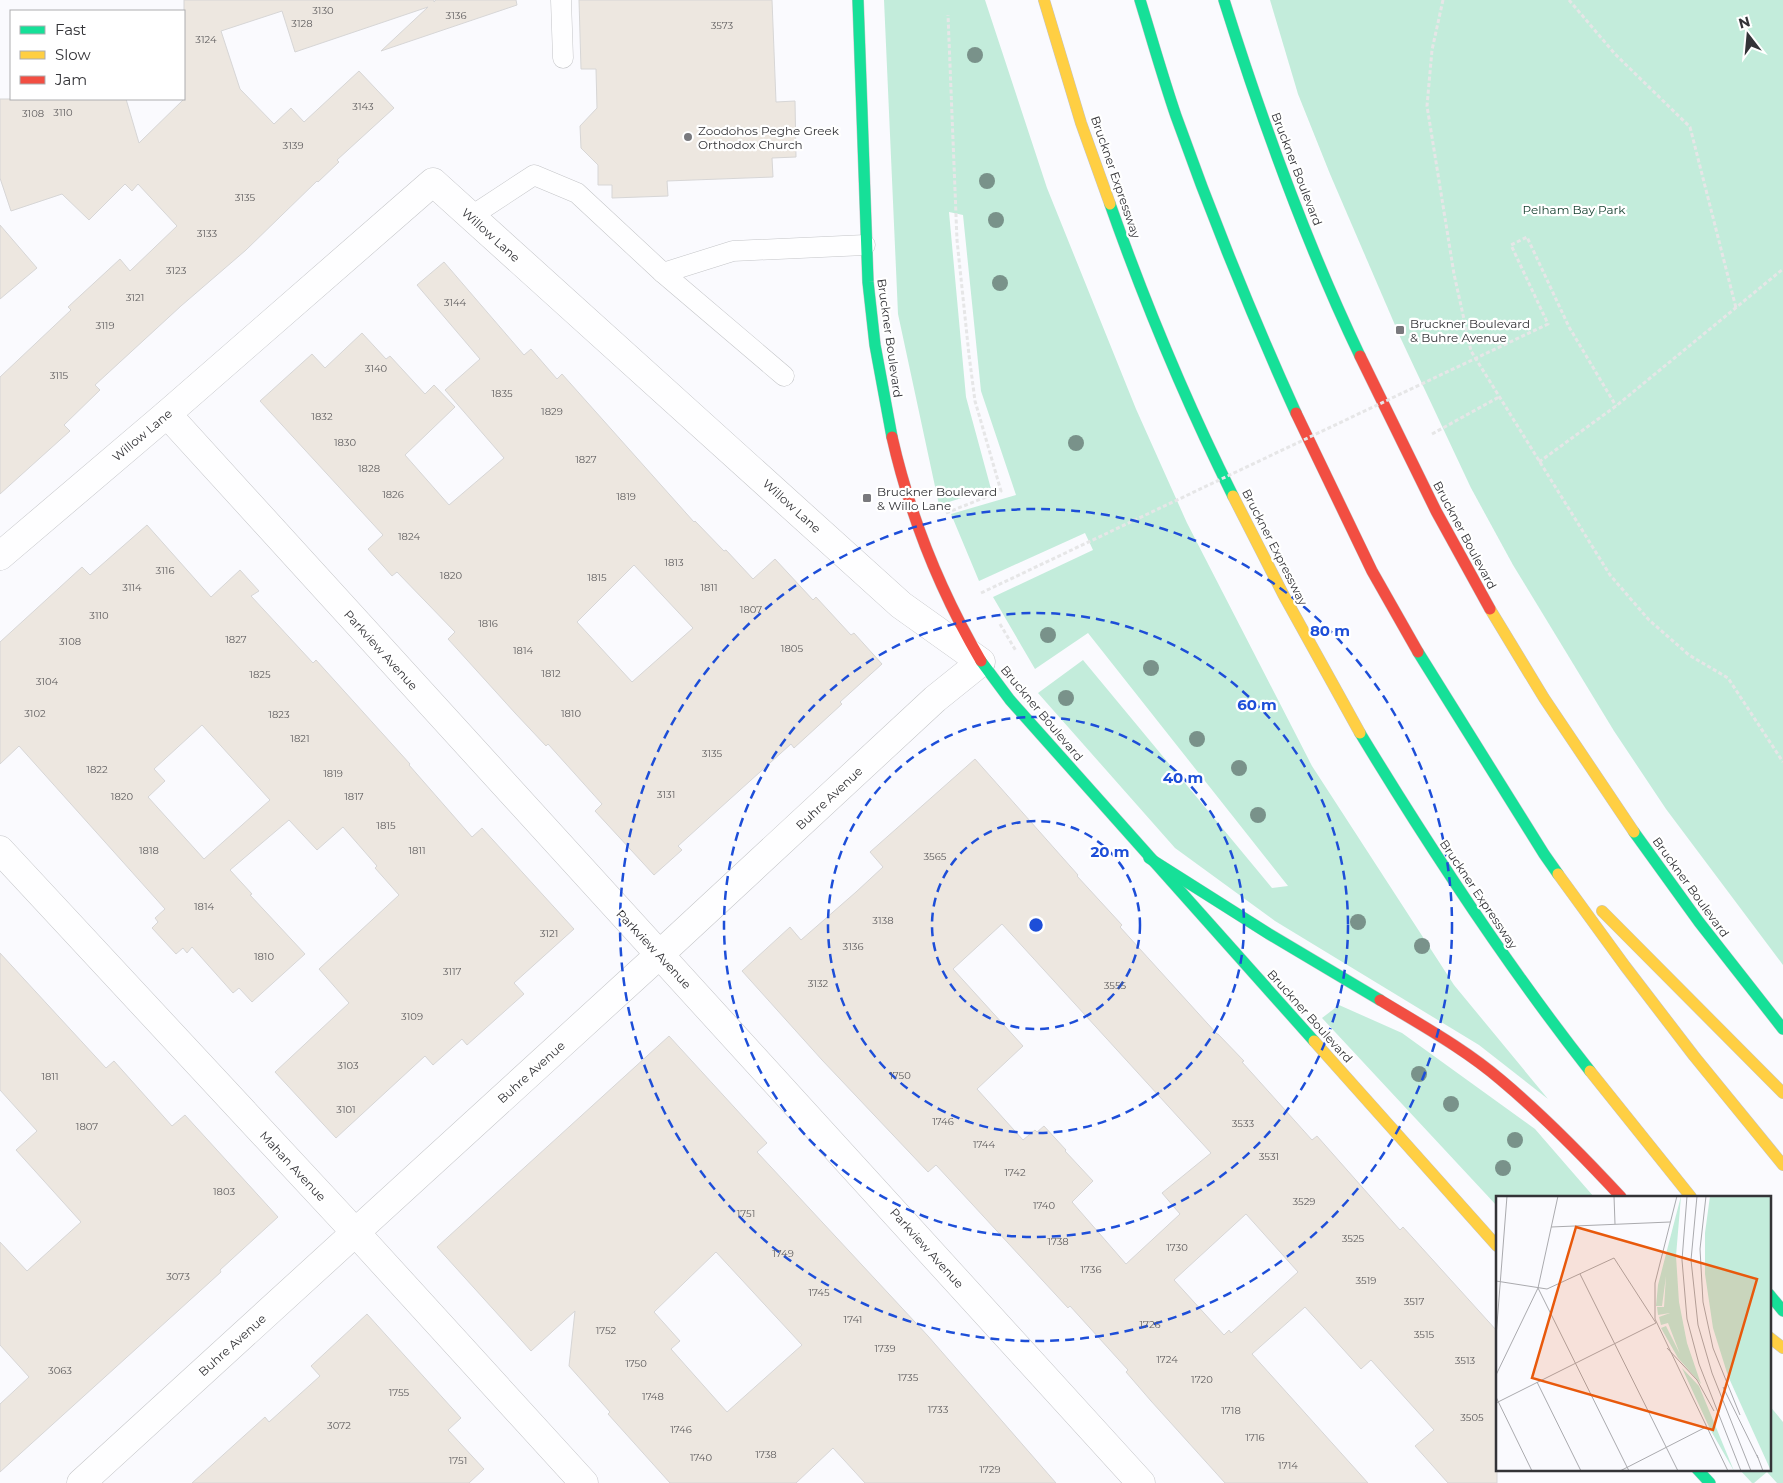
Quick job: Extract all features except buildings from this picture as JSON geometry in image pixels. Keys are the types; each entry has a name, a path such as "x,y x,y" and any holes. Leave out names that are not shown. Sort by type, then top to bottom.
{"main road":[{"name":"Bruckner Boulevard","path":"858,0 865,245 869,300 876,350 888,418 905,488 918,528 941,586 982,662 1010,700 1496,1245"},
{"name":"Bruckner Expressway","path":"1044,0 1091,152 1129,256 1171,361 1215,459 1308,641 1417,828 1482,925 1560,1035 1690,1196"},
{"path":"1140,0 1176,115 1218,228 1268,350 1316,456 1372,570 1432,675 1544,854 1631,974 1783,1165"},
{"name":"Bruckner Boulevard","path":"1224,0 1258,108 1321,269 1404,449 1437,514 1474,581 1569,738 1677,893 1729,963 1783,1029"},
{"path":"1544,854 1783,1093"},
{"path":"1149,858 1268,934 1422,1025 1463,1052 1500,1080 1534,1110 1573,1146 1620,1196"},
{"path":"1770,1295 1783,1311"},
{"path":"1770,1338 1783,1348"}],"street":[{"name":"Willow Lane","path":"0,556 167,414 433,182 901,605 982,662"},
{"name":"Parkview Avenue","path":"167,414 1141,1483"},
{"name":"Buhre Avenue","path":"81,1483 659,955 935,699 982,662"},
{"name":"Mahan Avenue","path":"0,850 356,1233 584,1483"}],"lane":[{"path":"561,0 563,58"},
{"path":"470,217 534,175 577,193 663,273 784,376"},
{"path":"663,273 732,251 865,245"}],"path":[{"path":"1443,0 1432,50 1427,106 1454,274 1471,351 1610,575 1650,620 1688,655 1728,678 1783,762"},
{"path":"1569,0 1615,54 1690,127 1736,308"},
{"path":"946,513 1001,491 974,401 968,354 956,240 948,16"},
{"path":"986,601 981,593 1548,324 1511,245 1527,237 1569,327 1616,406"},
{"path":"1539,462 1616,406 1783,269"},
{"path":"1404,449 1499,396"},
{"path":"996,617 1019,658"}],"green space":[{"path":"884,0 985,0 1047,188 1136,409 1187,523 1312,766 1454,985 1548,1099 1479,1045 1275,921 1175,848 1038,693 1083,660 1272,888 1288,886 1088,633 1035,669 993,597 1093,550 1085,533 979,581 951,514 1016,495 981,391 963,215 949,212 966,397 991,489 939,505 898,314"},
{"name":"Pelham Bay Park","path":"1270,0 1783,0 1783,965 1666,809 1614,731 1513,565 1471,488 1401,339 1330,174 1298,94"},
{"path":"1339,1005 1402,1033 1535,1129 1593,1196 1496,1196 1496,1205 1322,1018"},
{"path":"1770,1406 1783,1422 1783,1483 1777,1483 1767,1472 1752,1483 1740,1470 1770,1470"}],"traffic: fast":[{"path":"858,0 868,282 875,345 892,437"},
{"path":"1140,0 1171,102 1218,229 1296,413"},
{"path":"1224,0 1269,135 1303,225 1360,356"},
{"path":"1110,204 1167,352 1233,496"},
{"path":"1418,652 1558,874"},
{"path":"981,661 1010,700 1314,1041"},
{"path":"1360,733 1470,905 1528,989 1590,1071"},
{"path":"1634,832 1699,922 1783,1029"},
{"path":"1149,858 1269,934 1380,1000"},
{"path":"1770,1295 1783,1311"},
{"path":"1698,1470 1710,1483"}],"traffic: slow":[{"path":"1044,0 1081,123 1110,204"},
{"path":"1233,496 1283,594 1360,733"},
{"path":"1490,609 1544,698 1634,832"},
{"path":"1558,874 1694,1056 1783,1165"},
{"path":"1602,911 1783,1093"},
{"path":"1314,1041 1496,1245"},
{"path":"1590,1071 1690,1196"},
{"path":"1770,1338 1783,1348"}],"traffic: jam":[{"path":"1360,356 1436,511 1490,609"},
{"path":"1296,413 1372,571 1418,652"},
{"path":"892,437 917,524 928,552 952,608 981,661"},
{"path":"1380,1000 1458,1048 1501,1080 1563,1137 1620,1196"}],"place":[{"name":"Zoodohos Peghe Greek Orthodox Church","path":"688,137"},
{"name":"Bruckner Boulevard & Buhre Avenue","path":"1400,330"},
{"name":"Bruckner Boulevard & Willo Lane","path":"867,498"}]}
